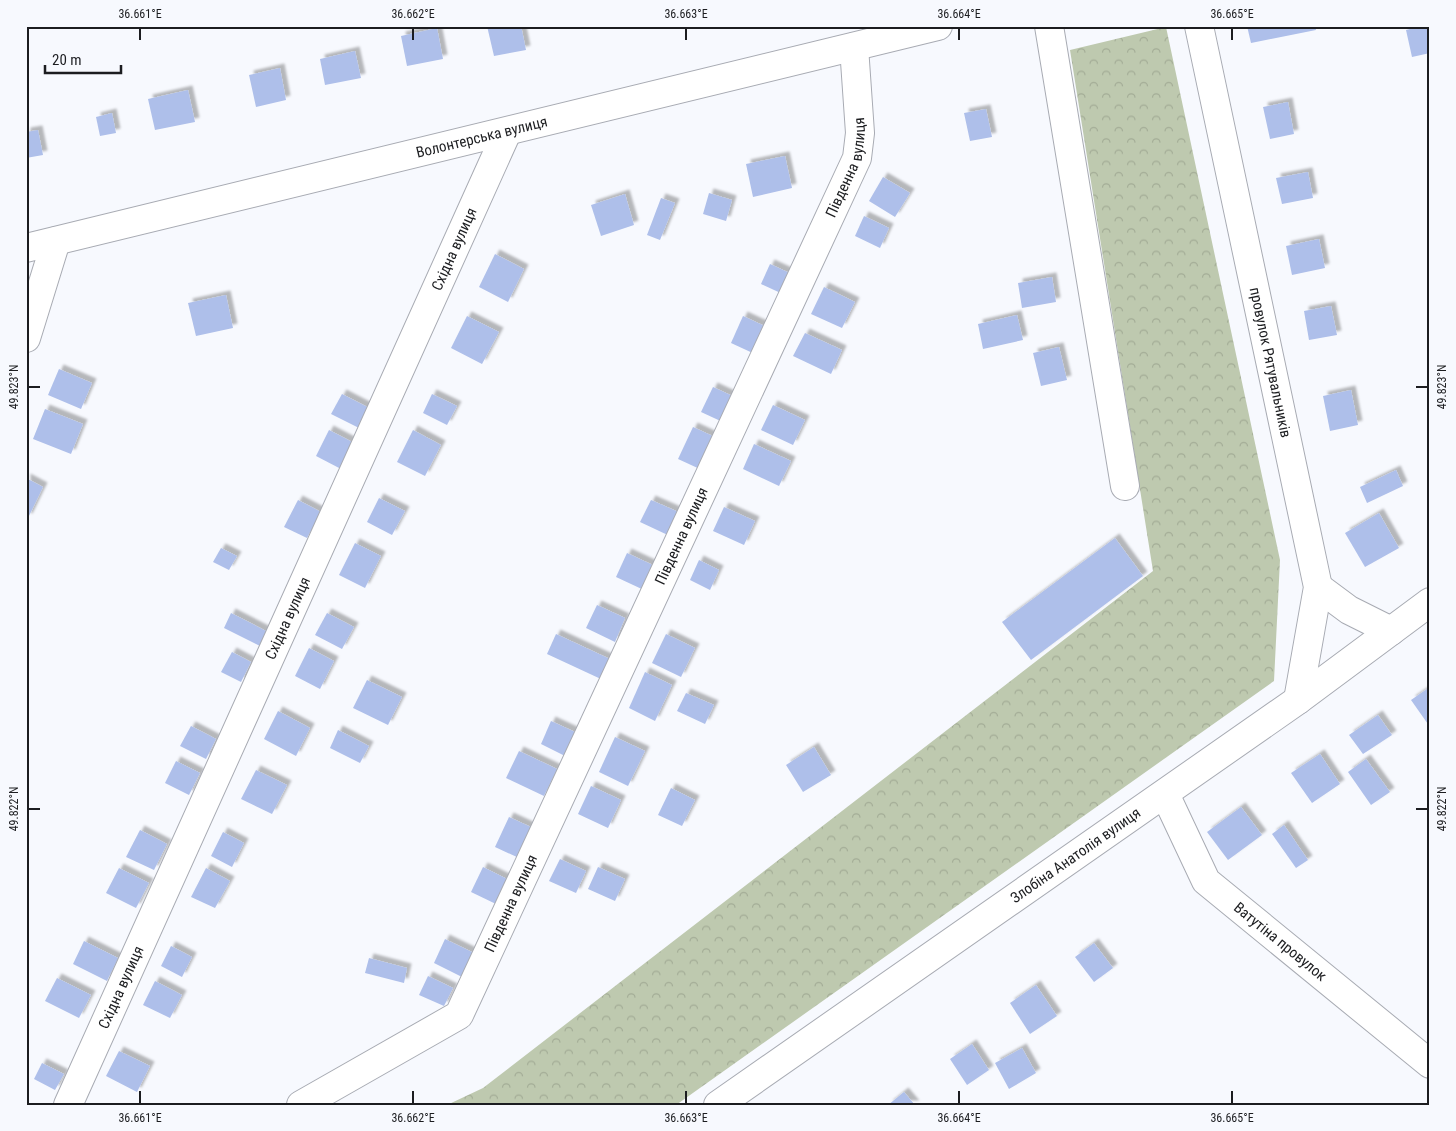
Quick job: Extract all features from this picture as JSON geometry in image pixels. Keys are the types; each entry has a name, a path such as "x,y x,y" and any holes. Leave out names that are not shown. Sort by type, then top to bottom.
{"street":[{"name":"Волонтерська вулиця","path":"26,248 938,26"},
{"path":"1049,26 1124,486"},
{"name":"провулок Рятувальників","path":"1199,26 1318,587 1298,700"},
{"name":"Південна вулиця","path":"301,1105 459,1015 857,158 860,133 854,47"},
{"name":"Східна вулиця","path":"68,1105 507,132"},
{"path":"26,338 56,241"},
{"path":"1318,587 1349,610 1391,631"},
{"name":"Злобіна Анатолія вулиця","path":"718,1105 1165,794 1298,700 1430,602"},
{"name":"Ватутіна провулок","path":"1165,794 1206,881 1430,1064"}],"green space":[{"path":"1166,27 1280,560 1274,681 676,1105 447,1105 483,1088 1153,571 1070,50"}],"building":[{"path":"487,26 521,26 526,50 494,56"},
{"path":"1247,26 1315,26 1316,30 1251,43"},
{"path":"1428,26 1430,53 1412,57 1406,30"},
{"path":"437,28 443,59 407,66 401,36"},
{"path":"355,51 361,78 325,85 320,59"},
{"path":"280,68 286,100 256,107 249,75"},
{"path":"188,90 195,122 155,130 148,99"},
{"path":"1288,102 1294,134 1270,139 1263,107"},
{"path":"986,109 992,137 970,141 964,113"},
{"path":"112,113 116,133 100,136 96,117"},
{"path":"38,130 43,155 26,158 26,132"},
{"path":"785,156 792,188 753,197 746,164"},
{"path":"1308,172 1313,198 1282,204 1276,178"},
{"path":"883,177 910,193 895,217 869,201"},
{"path":"709,193 732,200 726,221 703,214"},
{"path":"625,194 634,225 601,236 591,205"},
{"path":"661,198 675,203 660,240 647,235"},
{"path":"864,216 889,228 880,248 855,236"},
{"path":"1319,239 1325,268 1292,275 1286,246"},
{"path":"495,254 524,269 508,302 479,287"},
{"path":"770,264 794,275 785,295 761,284"},
{"path":"1052,277 1056,302 1022,308 1018,283"},
{"path":"824,287 855,302 842,328 811,314"},
{"path":"226,295 233,328 196,336 188,303"},
{"path":"1331,306 1337,335 1309,340 1304,311"},
{"path":"1017,315 1023,340 983,349 978,324"},
{"path":"467,316 499,332 482,364 451,348"},
{"path":"743,316 769,328 757,355 731,343"},
{"path":"805,333 842,350 831,374 793,356"},
{"path":"1059,347 1067,380 1041,386 1033,353"},
{"path":"59,369 92,383 81,409 48,395"},
{"path":"713,387 739,399 727,424 701,412"},
{"path":"1351,390 1358,425 1330,431 1323,396"},
{"path":"342,394 373,410 363,430 331,414"},
{"path":"432,394 457,406 447,425 423,413"},
{"path":"773,405 805,420 793,445 761,430"},
{"path":"45,409 83,424 71,454 33,439"},
{"path":"693,427 717,438 702,470 678,459"},
{"path":"329,430 354,443 341,469 316,456"},
{"path":"413,430 441,445 425,476 397,462"},
{"path":"754,444 791,461 779,486 743,469"},
{"path":"1396,470 1403,486 1367,503 1360,487"},
{"path":"26,478 43,487 28,518 26,517"},
{"path":"379,498 405,511 392,535 367,522"},
{"path":"298,500 321,512 307,538 284,527"},
{"path":"651,500 683,514 672,537 640,522"},
{"path":"724,507 755,521 744,545 713,531"},
{"path":"1379,513 1399,548 1365,567 1345,533"},
{"path":"1115,538 1143,576 1031,660 1002,622"},
{"path":"355,543 381,556 365,588 339,575"},
{"path":"221,548 237,556 229,570 213,562"},
{"path":"627,553 657,567 646,591 616,577"},
{"path":"699,560 719,570 710,590 690,580"},
{"path":"597,605 625,618 615,642 586,628"},
{"path":"231,613 268,632 260,646 224,628"},
{"path":"327,613 354,627 342,649 315,635"},
{"path":"556,634 612,660 603,680 547,654"},
{"path":"666,634 695,648 681,677 652,663"},
{"path":"309,648 334,661 320,689 295,676"},
{"path":"232,652 251,662 241,682 221,672"},
{"path":"645,672 672,685 655,721 629,708"},
{"path":"367,680 402,697 388,725 353,708"},
{"path":"1430,687 1430,727 1411,700"},
{"path":"686,693 714,705 705,724 677,711"},
{"path":"278,711 310,728 296,756 264,739"},
{"path":"1378,715 1392,735 1363,754 1349,735"},
{"path":"551,721 575,732 565,756 541,744"},
{"path":"191,726 216,739 206,759 180,746"},
{"path":"338,730 369,746 360,763 330,748"},
{"path":"615,737 645,751 628,786 599,772"},
{"path":"814,747 831,775 803,792 786,765"},
{"path":"519,751 557,769 544,796 506,778"},
{"path":"1320,754 1340,784 1312,803 1291,773"},
{"path":"1366,759 1390,792 1371,805 1348,772"},
{"path":"176,761 200,773 189,795 165,783"},
{"path":"256,770 287,785 272,814 241,799"},
{"path":"591,786 621,800 608,828 578,814"},
{"path":"671,788 695,800 682,826 658,815"},
{"path":"1241,807 1262,835 1228,860 1207,832"},
{"path":"509,817 533,828 519,858 495,847"},
{"path":"1284,825 1308,860 1296,868 1272,834"},
{"path":"140,830 167,844 154,870 126,857"},
{"path":"223,832 244,843 232,867 211,856"},
{"path":"560,859 586,871 576,893 549,881"},
{"path":"483,867 509,880 498,905 471,892"},
{"path":"598,867 625,879 615,901 588,889"},
{"path":"119,868 149,883 136,908 106,893"},
{"path":"206,868 230,881 215,908 191,897"},
{"path":"445,939 476,954 464,978 434,963"},
{"path":"84,941 118,958 107,981 73,964"},
{"path":"1094,943 1113,968 1094,982 1075,957"},
{"path":"171,946 192,957 182,977 161,966"},
{"path":"369,958 407,968 404,983 365,973"},
{"path":"428,976 453,988 444,1006 419,995"},
{"path":"57,978 91,995 79,1018 45,1001"},
{"path":"155,981 182,995 170,1018 143,1005"},
{"path":"1036,985 1057,1016 1030,1034 1010,1003"},
{"path":"972,1044 989,1070 967,1085 950,1059"},
{"path":"1022,1048 1036,1073 1009,1089 995,1063"},
{"path":"119,1051 150,1066 137,1092 106,1076"},
{"path":"42,1063 64,1074 55,1090 34,1079"},
{"path":"904,1092 915,1105 888,1105"}]}
